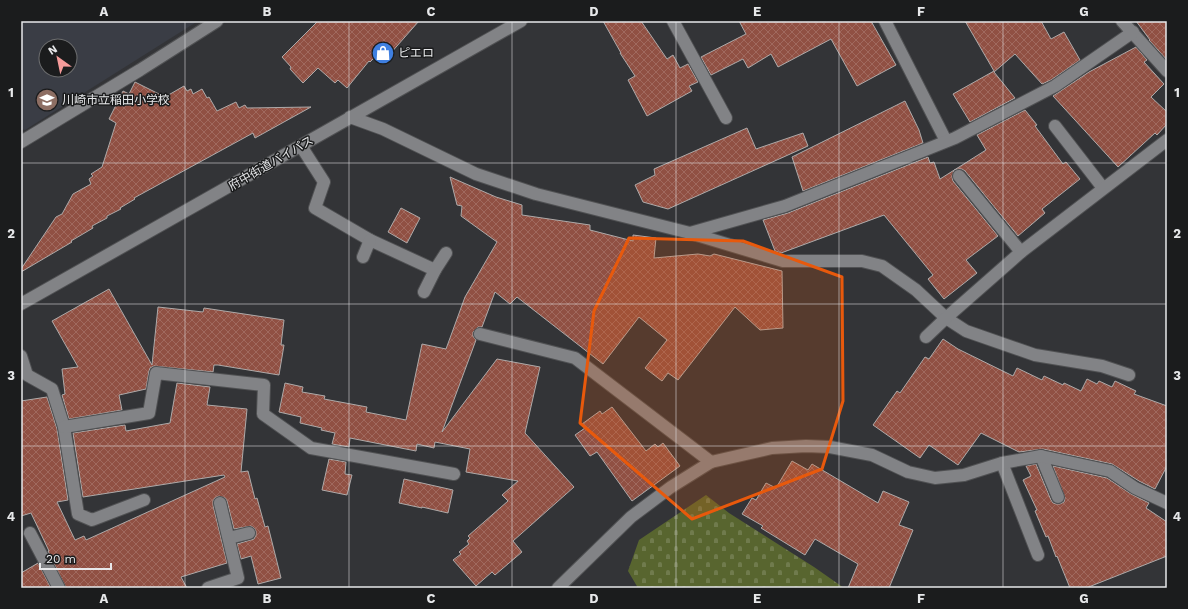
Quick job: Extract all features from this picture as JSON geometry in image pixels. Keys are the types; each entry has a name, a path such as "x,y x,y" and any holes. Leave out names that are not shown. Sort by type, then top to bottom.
{"street":[{"path":"21,142 217,21"},
{"name":"府中街道バイパス","path":"21,304 521,21"},
{"path":"673,21 726,118"},
{"path":"885,21 946,141"},
{"path":"1122,21 1167,71"},
{"path":"690,233 785,206 955,138 1055,86 1133,32"},
{"path":"350,117 383,130 476,174 536,194 690,233 783,261 862,261 882,266 916,290 946,318 966,331 1035,354 1102,366 1129,375"},
{"path":"1055,126 1103,188"},
{"path":"926,337 1020,252 1167,140"},
{"path":"301,146 324,182 315,208 370,240 435,270"},
{"path":"959,176 1020,252"},
{"path":"363,257 370,240"},
{"path":"424,292 435,270 446,253"},
{"path":"480,334 575,358 711,462"},
{"path":"21,356 27,375 52,389 64,427 78,514 92,520 144,500"},
{"path":"64,427 149,413 156,373 264,385 263,414 311,448 454,474"},
{"path":"558,588 631,517 671,487 711,462 772,448 806,446 830,447 872,455 908,472 935,478 964,475 1002,463 1041,456 1110,471 1135,488 1167,503"},
{"path":"1041,456 1058,497"},
{"path":"1002,463 1038,555"},
{"path":"208,588 238,578 220,503"},
{"path":"30,533 59,588"},
{"path":"228,538 249,533"}],"highlighted area":[{"path":"629,238 743,241 842,277 843,401 822,469 692,519 580,423 594,311"}],"shaded area":[{"name":"川崎市立稲田小学校","path":"21,21 198,21 25,130 21,129"}],"green space":[{"path":"706,495 729,513 814,567 844,588 638,588 628,571 639,540"}],"building":[{"path":"318,21 419,21 382,63 375,57 370,62 369,61 347,88 338,80 335,83 318,68 303,83 290,69 291,67 282,57"},
{"path":"603,21 641,21 667,59 673,55 680,68 688,64 698,82 689,86 692,91 647,116 628,80 635,76 620,53"},
{"path":"739,21 871,21 896,65 857,86 831,39 778,67 771,54 748,68 743,59 711,75 701,57 746,34"},
{"path":"965,21 1041,21 1051,39 1064,32 1080,60 1051,80 1042,84 1015,54 994,72 1015,98 970,122 953,94 994,71"},
{"path":"1136,21 1167,21 1167,60 1149,40"},
{"path":"1136,47 1147,60 1144,62 1164,84 1151,97 1167,112 1167,124 1157,135 1155,133 1118,167 1053,96 1089,72"},
{"path":"135,82 165,97 184,86 187,91 191,89 193,94 202,89 207,98 209,97 217,111 236,102 239,108 245,105 247,108 311,107 255,138 253,133 134,198 135,199 120,208 121,209 92,226 93,228 71,241 72,242 21,272 21,269 56,217 62,214 73,194 91,184 89,179 93,176 91,174 102,167 116,123 109,119 123,91 129,94"},
{"path":"905,101 919,130 923,143 803,191 792,157"},
{"path":"1025,110 1063,164 1066,162 1080,179 1042,209 1045,213 1018,236 965,171 962,169 954,170 986,150 977,135"},
{"path":"747,128 756,149 803,133 808,146 668,209 643,202 635,185 655,175 654,169"},
{"path":"928,157 930,163 934,162 940,179 954,170 952,177 953,181 998,236 966,260 977,273 944,299 928,279 933,275 884,215 781,253 775,251 763,220 788,213"},
{"path":"450,177 496,197 522,205 522,215 590,225 590,230 633,241 633,235 656,238 654,258 698,254 710,256 714,254 782,271 783,328 760,330 735,307 678,380 668,373 662,381 645,368 667,340 639,317 603,364 517,297 510,304 495,292 482,327 478,327 473,332 473,336 476,340 442,432 497,359 540,367 525,433 574,487 513,541 522,552 495,575 492,572 476,586 453,560 461,554 459,552 469,544 467,541 470,538 468,536 508,501 502,495 518,481 466,472 470,449 435,442 434,448 417,444 416,451 350,438 349,447 332,444 335,433 321,430 322,428 300,423 301,417 279,412 285,383 303,387 302,392 325,396 324,399 367,407 366,412 406,420 422,344 446,349 465,297 497,242 461,216 462,206 457,205"},
{"path":"401,208 420,218 407,243 388,232"},
{"path":"109,289 152,365 158,307 203,312 204,308 284,320 281,345 284,345 279,375 218,365 214,365 213,372 154,366 150,368 146,389 119,395 122,410 69,419 62,395 65,394 62,369 78,367 52,321"},
{"path":"943,339 958,349 1013,376 1017,368 1042,380 1044,376 1063,385 1064,383 1081,391 1087,379 1097,384 1099,381 1112,387 1115,381 1136,391 1134,394 1167,406 1167,466 1155,489 1112,464 1043,449 1019,452 981,433 958,465 929,445 920,458 873,425 897,391 900,393 925,357 929,359"},
{"path":"177,383 210,387 207,405 247,409 241,472 248,471 255,499 257,498 265,527 268,526 281,578 258,584 251,556 241,559 237,544 254,539 256,531 251,526 234,529 227,501 225,498 219,496 213,501 213,505 227,563 181,577 187,588 66,588 31,513 21,516 21,401 47,397 57,429 68,500 57,502 75,540 84,536 86,540 225,477 224,475 83,497 73,433 125,425 126,431 170,423"},
{"path":"612,407 646,451 655,444 658,447 663,443 680,466 632,501 597,452 590,456 575,435 585,428 582,424 600,411 602,414"},
{"path":"329,459 346,462 345,474 352,475 347,495 322,490"},
{"path":"792,461 808,470 812,464 878,503 883,491 909,502 899,525 913,530 889,588 848,588 858,564 815,539 805,555 761,528 763,526 742,514 752,498 756,500 766,483 776,488"},
{"path":"1036,464 1053,503 1060,504 1064,502 1065,498 1053,466 1107,478 1131,494 1149,503 1146,508 1167,522 1167,556 1086,588 1070,588 1048,536 1046,537 1035,511 1037,510 1023,480 1031,476 1026,466"},
{"path":"404,479 453,490 448,513 399,503"},
{"path":"38,563 51,588 21,588 21,573"}],"place":[{"name":"ピエロ","path":"383,53"},
{"name":"川崎市立稲田小学校","path":"47,100"}]}
